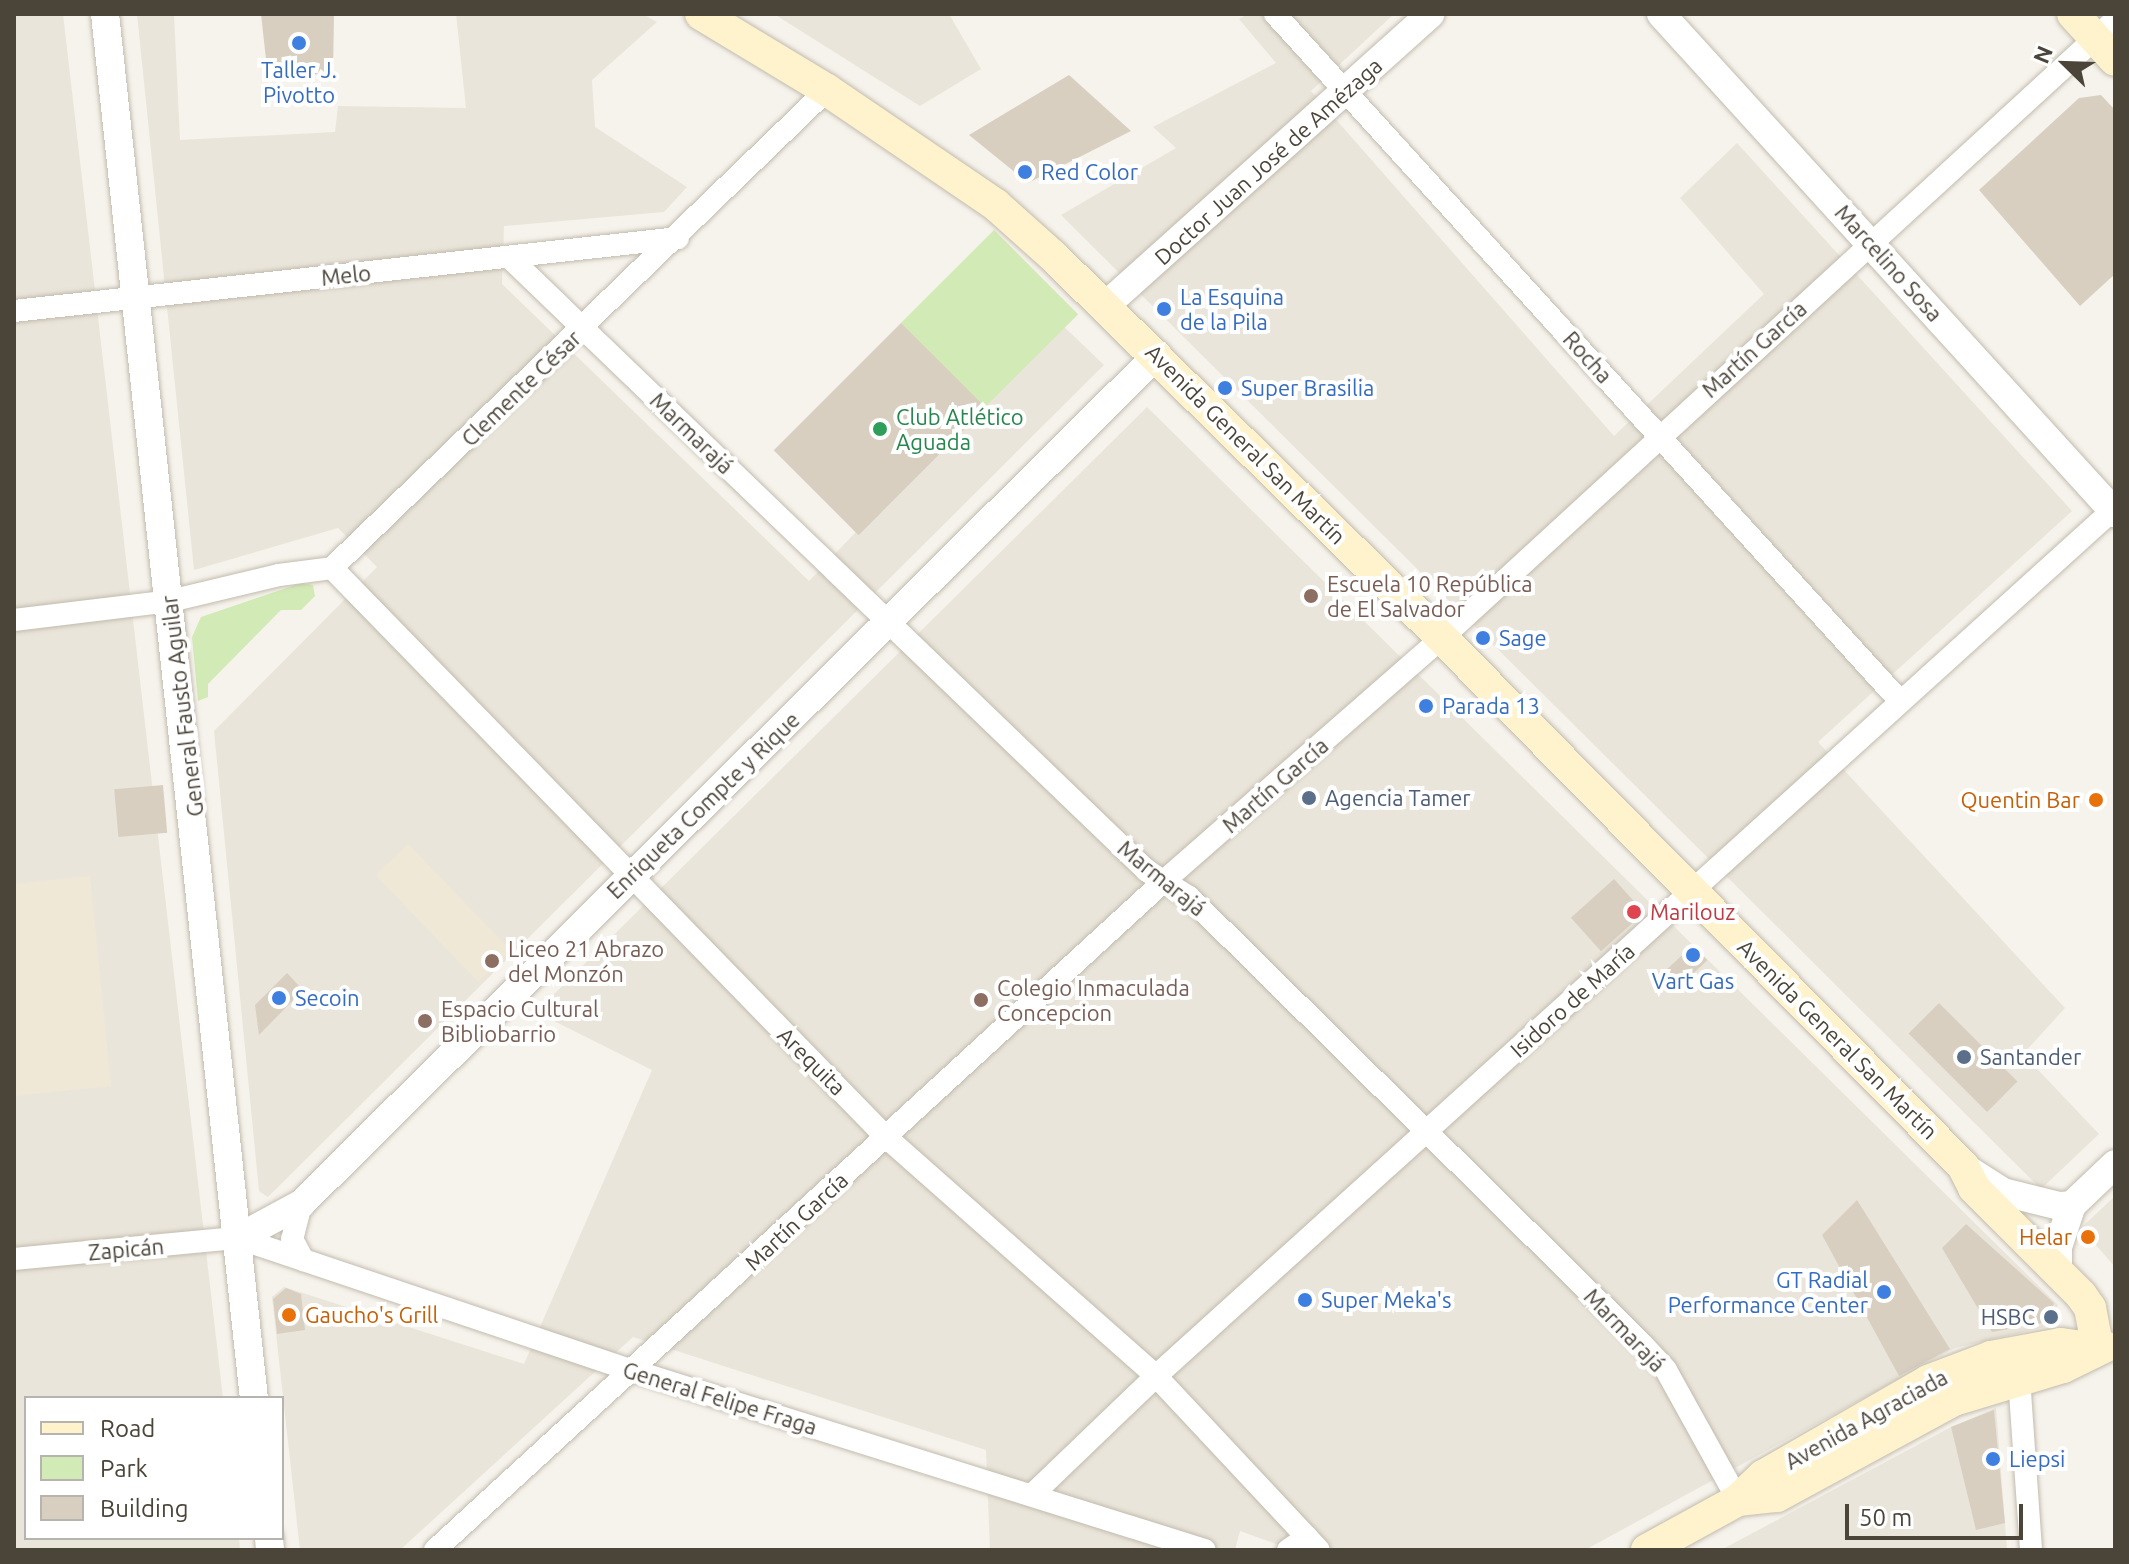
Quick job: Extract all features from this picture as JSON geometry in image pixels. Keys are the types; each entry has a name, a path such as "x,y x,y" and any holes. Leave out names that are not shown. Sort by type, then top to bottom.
{"main road":[{"path":"2073,14 2108,39"},
{"name":"Avenida General San Martín","path":"710,16 827,90 996,205 1157,355 1442,638 1963,1166 1974,1188 2058,1269 2090,1308 2107,1347"},
{"name":"Avenida Agraciada","path":"1647,1550 1738,1500 1763,1476 1961,1367 2061,1344 2107,1347"},
{"name":"Avenida Agraciada","path":"1738,1500 1777,1496 1931,1410 2019,1378 2063,1367 2107,1347"}],"street":[{"name":"General Fausto Aguilar","path":"105,14 254,1396"},
{"name":"Rocha","path":"1275,14 1899,700"},
{"name":"Doctor Juan José de Amézaga","path":"1105,306 1347,92 1430,14"},
{"name":"Marcelino Sosa","path":"1661,14 2114,511"},
{"name":"Martín García","path":"435,1550 634,1371 1164,881 1442,638 1871,243 2108,39"},
{"name":"Clemente César","path":"332,568 678,238 827,90"},
{"name":"Melo","path":"14,311 678,238"},
{"name":"Marmarajá","path":"509,257 1147,871 1189,897 1666,1370 1738,1500"},
{"name":"Enriqueta Compte y Rique","path":"238,1238 301,1204 1157,355"},
{"name":"Isidoro de María","path":"1032,1495 1156,1376 1693,892 1899,700 2114,511"},
{"path":"14,620 170,601 279,575 332,568"},
{"name":"Arequita","path":"332,568 886,1137 1156,1376 1305,1546"},
{"path":"2058,1269 2058,1206 2115,1164"},
{"name":"Avenida General San Martín","path":"1963,1166 2003,1192 2058,1206"},
{"path":"301,1204 292,1239 303,1260"},
{"name":"Zapicán","path":"14,1259 238,1238"},
{"name":"General Felipe Fraga","path":"238,1238 634,1371 1205,1550"},
{"path":"2019,1378 2031,1550"}],"shaded area":[{"path":"14,14 63,14 223,1396 24,1396 24,1540 239,1540 240,1550 14,1550"},
{"path":"137,14 174,14 180,140 335,132 338,106 466,108 456,14 643,14 657,22 592,80 595,127 687,187 664,212 504,226 502,284 809,581 1058,321 1104,365 268,1197 259,1191 214,731 377,567 338,528 194,570"},
{"path":"774,14 949,14 981,69 920,106"},
{"path":"1248,14 1394,14 1311,91 1614,436 1764,294 1680,198 1737,143 2072,511 1818,742 2065,1008 2023,1054 2099,1134 2041,1189 1061,215 1176,148 1153,127 1276,63 1239,19"},
{"path":"1147,407 2058,1305 2049,1326 1955,1348 1585,1550 1293,1550 1240,1531 1235,1550 990,1550 986,1450 633,1337 400,1550 300,1550 272,1297 284,1287 524,1364 652,1070 536,1012"},
{"path":"408,844 511,950 478,982 376,875"},
{"path":"90,876 111,1086 14,1096 14,884"},
{"path":"2115,1196 2115,1267 2081,1228"},
{"path":"1996,1408 2007,1550 1721,1550 1951,1427"}],"green space":[{"name":"Club Atlético Aguada","path":"994,230 1078,314 985,407 901,323"},
{"path":"301,583 313,585 315,596 301,610 281,610 208,684 208,697 198,701 192,637 201,617"}],"building":[{"name":"Taller J. Pivotto","path":"261,14 334,14 333,73 268,78"},
{"path":"1069,75 1131,131 1028,183 969,135"},
{"path":"2101,95 2115,110 2115,274 2080,306 1979,190 2079,98"},
{"name":"Club Atlético Aguada","path":"901,323 986,408 859,535 774,450"},
{"path":"163,785 167,833 118,837 114,789"},
{"path":"1614,879 1644,912 1601,951 1571,918"},
{"path":"1693,945 1707,960 1677,988 1663,973"},
{"name":"Secoin","path":"287,973 303,990 259,1035 255,1005"},
{"name":"Santander","path":"1939,1003 2017,1081 1987,1112 1909,1033"},
{"name":"GT Radial Performance Center","path":"1857,1200 1950,1349 1899,1376 1822,1235"},
{"path":"1966,1224 2054,1303 2048,1322 1992,1332 1942,1248"},
{"name":"Gaucho's Grill","path":"286,1288 301,1294 305,1330 277,1334 273,1299"},
{"path":"1994,1410 2005,1523 1976,1530 1951,1427"}],"place":[{"name":"Taller J. Pivotto","path":"299,43"},
{"name":"Red Color","path":"1025,172"},
{"name":"La Esquina de la Pila","path":"1164,309"},
{"name":"Super Brasilia","path":"1225,388"},
{"name":"Club Atlético Aguada","path":"880,429"},
{"name":"Escuela 10 República de El Salvador","path":"1311,596"},
{"name":"Sage","path":"1483,638"},
{"name":"Parada 13","path":"1426,706"},
{"name":"Agencia Tamer","path":"1309,798"},
{"name":"Quentin Bar","path":"2096,800"},
{"name":"Marilouz","path":"1634,912"},
{"name":"Vart Gas","path":"1693,955"},
{"name":"Liceo 21 Abrazo del Monzón","path":"492,961"},
{"name":"Secoin","path":"279,998"},
{"name":"Colegio Inmaculada Concepcion","path":"981,1000"},
{"name":"Espacio Cultural Bibliobarrio","path":"425,1021"},
{"name":"Santander","path":"1964,1057"},
{"name":"Helar","path":"2088,1237"},
{"name":"GT Radial Performance Center","path":"1884,1292"},
{"name":"Super Meka's","path":"1305,1300"},
{"name":"Gaucho's Grill","path":"289,1315"},
{"name":"HSBC","path":"2051,1317"},
{"name":"Liepsi","path":"1993,1459"}]}
